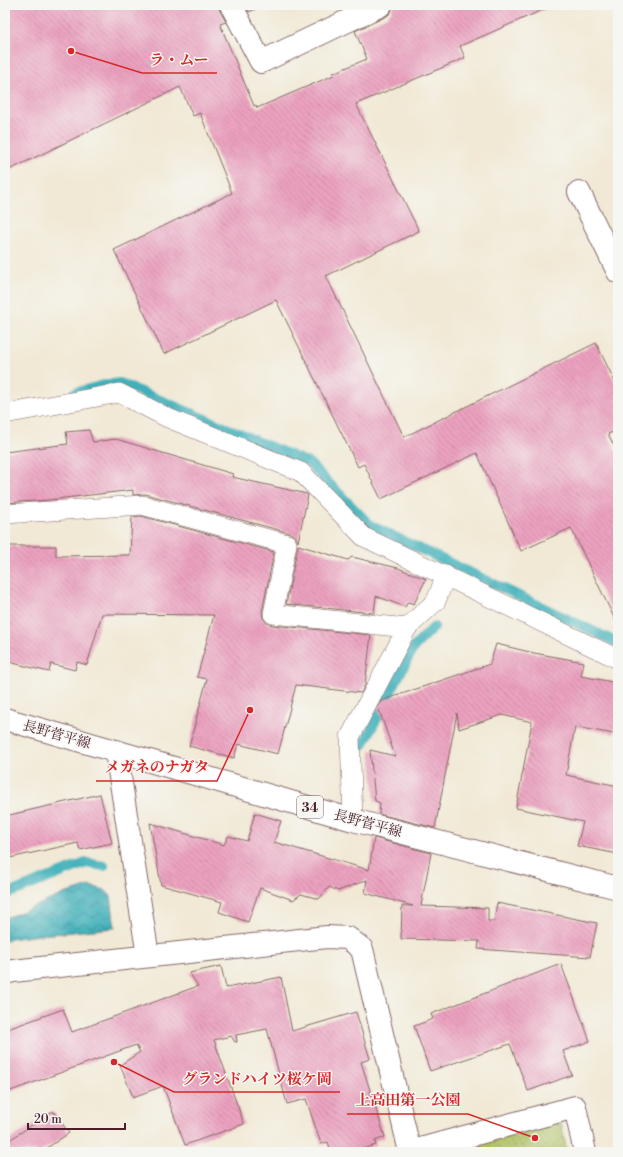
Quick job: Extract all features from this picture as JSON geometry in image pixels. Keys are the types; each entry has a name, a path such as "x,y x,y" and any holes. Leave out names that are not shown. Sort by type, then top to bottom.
{"street":[{"path":"231,5 261,62 381,5"},
{"path":"579,192 618,272"},
{"name":"長野菅平線","path":"5,719 353,820 618,888"},
{"path":"116,751 148,956"},
{"path":"5,973 327,937 348,938 362,949 410,1152 575,1107 585,1152"}],"lane":[{"path":"5,414 119,393 168,418 301,472 364,537 618,659"},
{"path":"5,514 142,505 287,544 273,614 407,628"},
{"path":"353,820 350,737 407,628 436,601 446,576"}],"green space":[{"path":"561,1123 567,1152 452,1152"}],"water":[{"path":"90,886 105,890 111,896 115,928 40,935 5,941 5,918 64,894"}],"building":[{"path":"5,5 219,5 220,11 226,22 220,24 254,106 256,105 257,108 367,59 355,31 387,16 391,12 393,5 554,5 460,46 465,58 356,104 419,231 326,276 404,437 596,343 618,388 618,430 608,434 618,454 618,626 571,528 521,551 477,453 381,499 364,464 358,467 276,300 164,354 114,250 232,193 200,113 193,116 180,87 5,172"},
{"path":"245,5 264,5 249,12"},
{"path":"89,430 93,442 116,439 233,474 232,477 307,494 298,542 295,536 290,533 145,494 133,495 133,490 48,500 5,503 5,452 68,444 66,432"},
{"path":"141,516 274,552 262,612 263,618 267,623 272,625 371,635 365,685 361,693 296,685 278,754 238,744 234,758 189,746 207,679 197,677 214,615 102,614 87,665 77,662 75,670 51,664 49,672 5,661 5,546 56,546 56,556 130,555 132,517"},
{"path":"298,545 348,560 352,557 398,568 426,579 414,604 408,602 405,607 376,596 374,613 286,604"},
{"path":"496,644 534,653 584,662 581,676 618,683 618,711 614,734 575,727 566,775 618,786 618,854 577,846 583,822 516,808 532,722 502,715 459,729 457,713 435,828 379,814 380,803 375,801 370,750 395,756 378,707 381,701 490,664"},
{"path":"100,794 112,843 80,850 78,843 5,859 5,816"},
{"path":"255,813 281,821 274,842 369,870 374,838 431,853 421,906 488,908 488,921 494,921 497,903 597,923 590,957 478,949 479,941 401,939 402,906 413,906 365,893 367,880 338,891 329,887 319,899 301,894 293,900 260,888 248,922 219,912 222,902 161,885 150,823 224,845 228,836 247,841"},
{"path":"561,964 590,1041 563,1051 572,1075 528,1091 510,1044 430,1071 414,1026 433,1019 431,1014"},
{"path":"221,966 226,988 281,977 292,1031 356,1012 370,1059 361,1062 385,1137 375,1141 376,1145 354,1152 331,1152 328,1142 321,1144 306,1099 287,1104 267,1029 236,1035 237,1042 235,1042 231,1036 214,1040 244,1124 185,1145 163,1086 133,1097 120,1065 140,1052 136,1045 5,1093 5,1030 63,1009 72,1032 198,986 189,973"},
{"path":"53,1111 69,1133 41,1152 5,1152 5,1143"}],"waterway":[{"path":"74,393 100,386 120,383 309,463 370,525 618,643"},
{"path":"363,745 414,647 434,627"},
{"path":"5,895 86,863 104,866"}],"place":[{"name":"ラ・ムー","path":"71,51"},
{"name":"メガネのナガタ","path":"250,710"},
{"name":"グランドハイツ桜ケ岡","path":"114,1062"},
{"name":"上高田第一公園","path":"535,1138"}]}
